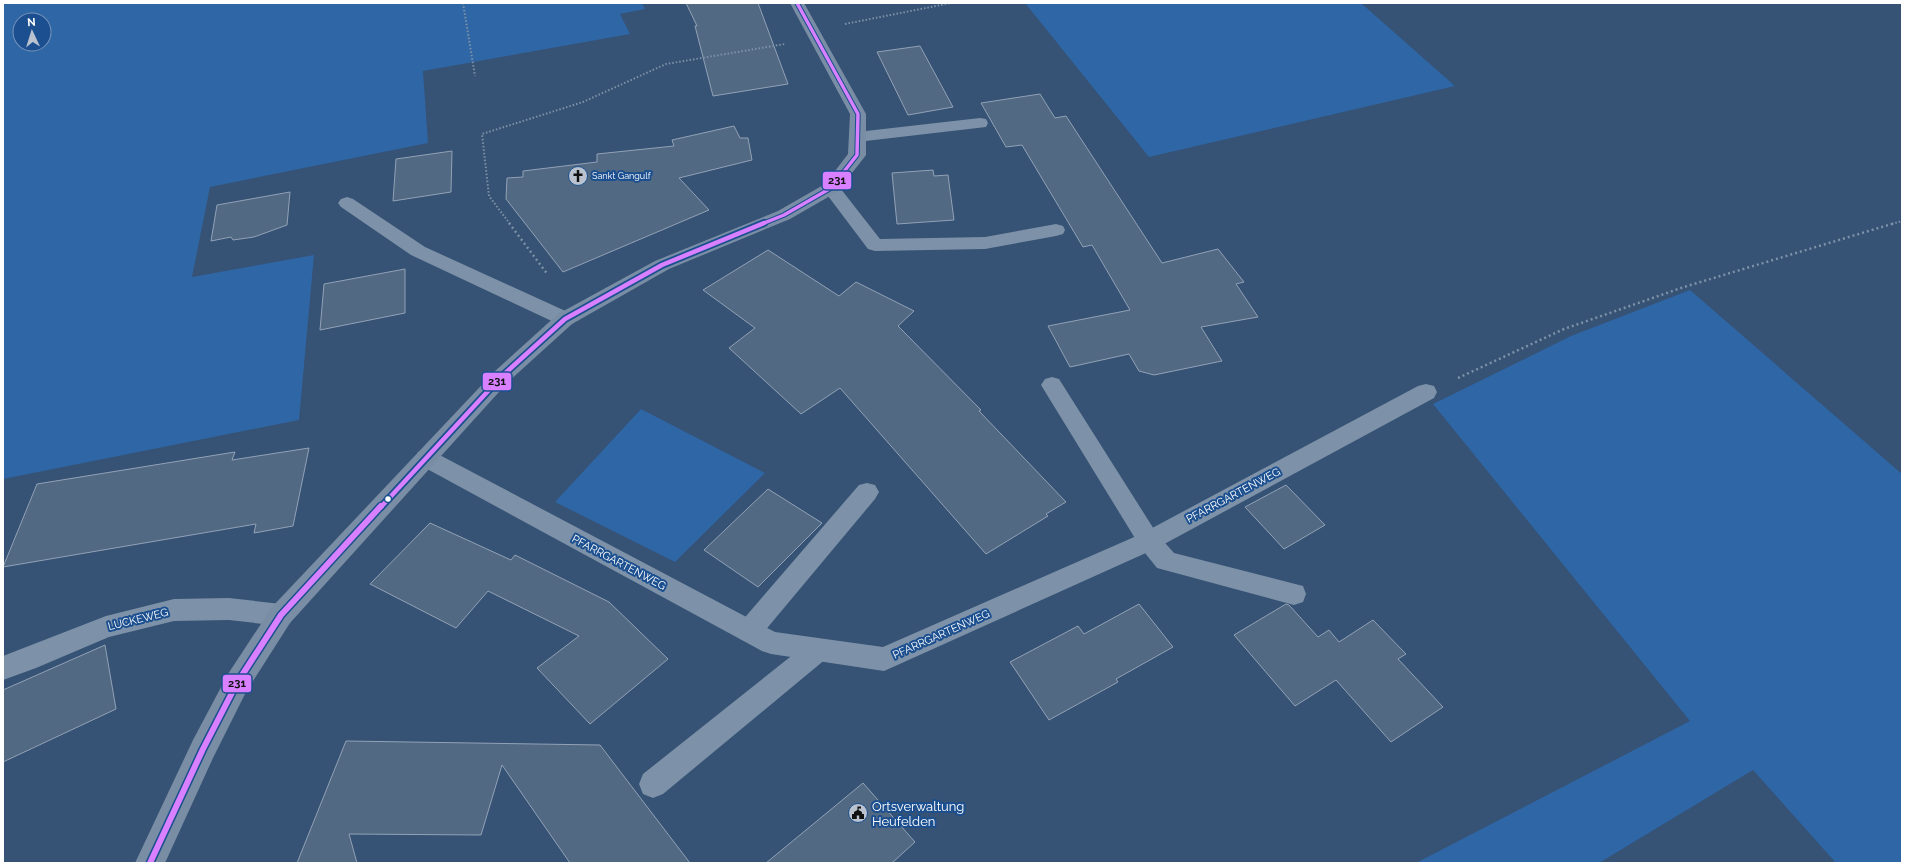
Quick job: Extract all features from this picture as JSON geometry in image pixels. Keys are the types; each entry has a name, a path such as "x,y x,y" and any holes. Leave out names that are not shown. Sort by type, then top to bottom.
{"street":[{"path":"150,863 216,723 237,683 281,614 501,377 572,315 662,265 784,215 831,188 857,155 858,114 797,3"},
{"path":"857,137 980,123"},
{"path":"831,188 875,245 985,243 1056,230"},
{"path":"347,203 375,224 418,251 572,315"},
{"path":"1052,385 1148,541 1166,561 1294,594"},
{"name":"PFARRGARTENWEG","path":"426,458 771,643 884,659 1148,541 1426,392"},
{"path":"749,631 867,492"},
{"name":"LUCKEWEG","path":"3,668 27,660 106,627 174,610 229,609 281,614"},
{"path":"653,784 818,650"}],"path":[{"path":"463,3 475,76"},
{"path":"572,315 562,293 489,196 482,134 583,102 666,64 815,34 951,3"},
{"path":"1426,392 1564,329 1684,287 1902,221"}],"shaded area":[{"path":"3,3 642,3 645,9 620,14 630,34 423,71 428,143 210,187 192,277 314,255 299,420 3,479"},
{"path":"1025,3 1361,3 1455,86 1149,157"},
{"path":"1690,290 1902,474 1902,863 1836,863 1753,770 1599,863 1416,863 1690,721 1433,404 1571,336"},
{"path":"641,409 765,473 675,562 555,502"}],"building":[{"path":"686,3 758,3 788,84 713,96 695,26 697,26"},
{"path":"920,46 953,107 908,115 877,52"},
{"path":"1040,94 1055,118 1066,116 1162,263 1218,249 1244,282 1236,284 1258,317 1201,327 1222,361 1154,375 1139,371 1129,354 1070,367 1048,326 1130,310 1092,245 1083,247 1022,145 1006,147 981,103"},
{"path":"734,126 740,138 748,138 752,160 679,178 709,210 563,272 506,199 507,178 523,177 523,171 597,162 597,154 674,146 672,140"},
{"path":"452,151 451,192 393,201 396,159"},
{"path":"933,170 934,176 948,175 954,220 897,224 892,173"},
{"path":"290,192 287,225 254,237 233,240 231,237 211,241 217,205"},
{"path":"768,250 839,296 856,282 914,311 898,326 981,410 979,411 1066,502 1046,514 1048,516 986,554 840,388 801,414 729,348 755,328 703,290"},
{"path":"405,269 405,313 320,330 324,284"},
{"path":"309,448 293,526 254,533 256,524 3,567 37,484 235,452 232,460"},
{"path":"1286,485 1325,525 1284,549 1245,507"},
{"path":"768,489 822,523 758,587 704,550"},
{"path":"430,523 511,560 515,555 609,602 668,659 590,724 537,668 579,636 488,591 456,628 370,584"},
{"path":"1139,604 1173,647 1116,679 1118,682 1049,720 1010,662 1078,626 1084,634"},
{"path":"1286,604 1289,605 1318,637 1329,630 1339,642 1373,620 1406,654 1398,659 1443,707 1391,742 1336,680 1295,706 1234,635"},
{"path":"105,645 116,709 3,762 3,690"},
{"path":"346,741 600,745 690,863 570,863 502,765 481,835 349,834 357,863 297,863"},
{"name":"Ortsverwaltung Heufelden","path":"863,783 915,842 892,863 766,863"}],"transit line":[{"name":"231","path":"150,863 203,749 237,683 281,615 501,377 565,319 662,265 784,215 831,188 857,155 858,114 797,3"}],"place":[{"name":"Sankt Gangulf","path":"578,176"},
{"name":"Ortsverwaltung Heufelden","path":"858,813"}]}
